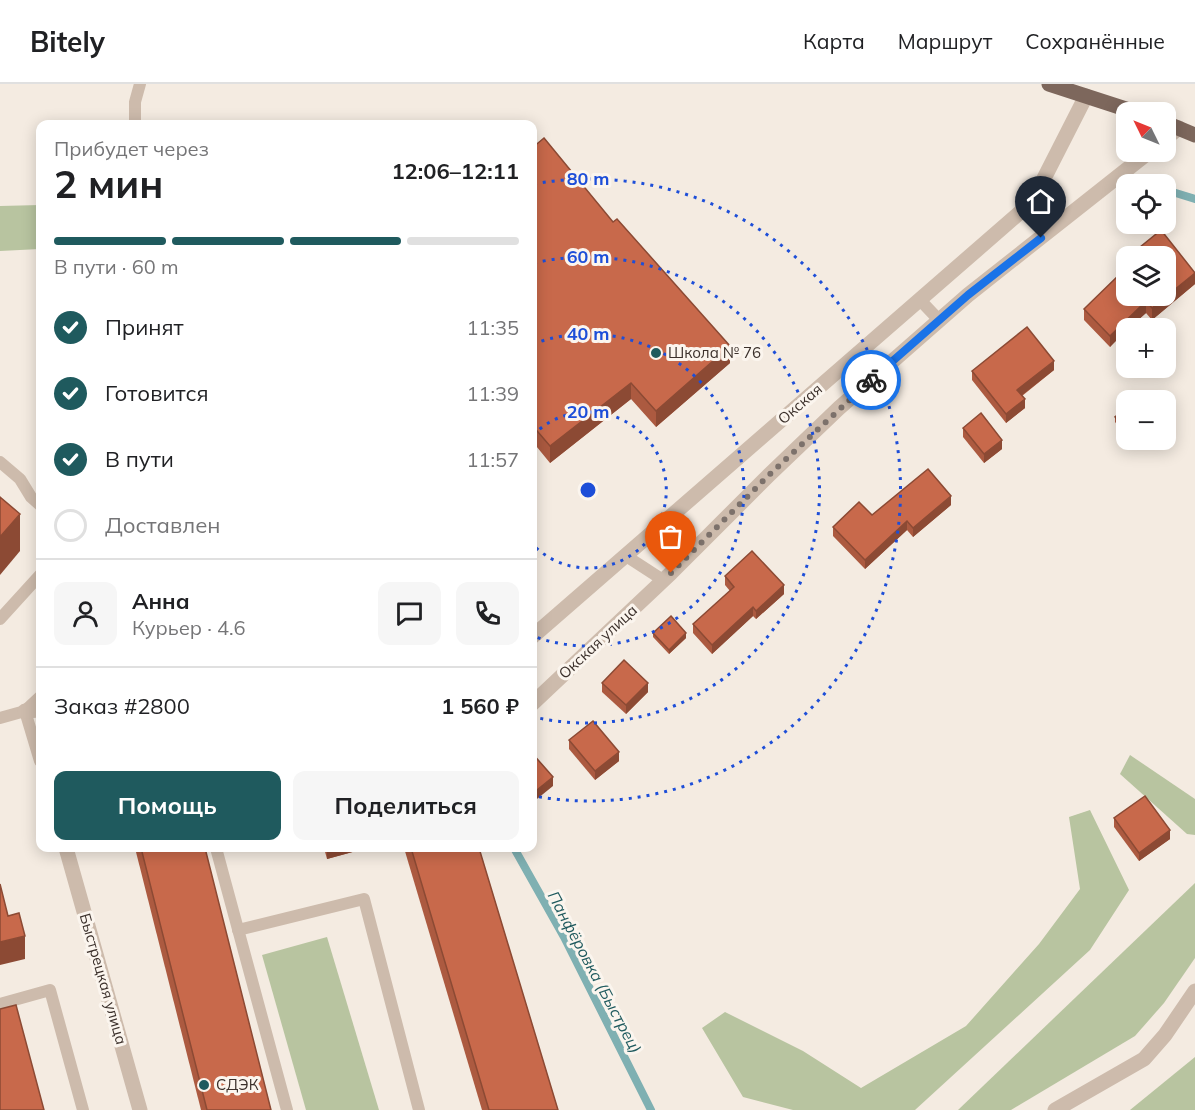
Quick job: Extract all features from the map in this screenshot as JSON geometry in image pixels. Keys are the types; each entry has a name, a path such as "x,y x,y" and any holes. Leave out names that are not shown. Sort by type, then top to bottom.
{"main road":[{"path":"1049,84 1116,106"},
{"path":"1176,127 1195,135"}],"street":[{"name":"Окская","path":"537,633 1032,202 1086,96"},
{"name":"Окская улица","path":"537,699 839,408 968,295 1136,162"},
{"name":"Быстрецкая улица","path":"67,852 140,1110"},
{"path":"1055,1110 1144,1059 1165,1035 1195,991"}],"lane":[{"path":"135,120 135,102 140,84"},
{"path":"920,300 939,320"},
{"path":"0,462 20,479 36,501"},
{"path":"626,556 663,580"},
{"path":"0,619 36,579"},
{"path":"0,718 33,710 36,732"},
{"path":"217,852 287,1110"},
{"path":"238,930 364,899 419,1110"},
{"path":"0,1004 50,990 83,1110"}],"green space":[{"path":"36,205 36,249 0,251 0,206"},
{"path":"1130,755 1195,799 1195,835 1187,834 1120,774"},
{"path":"1090,810 1129,890 1090,950 915,1110 793,1110 743,1097 702,1028 725,1012 803,1051 861,1088 966,1026 1039,944 1080,889 1069,817"},
{"path":"1195,883 1195,958 1164,1003 1135,1036 1011,1110 958,1110"},
{"path":"327,937 379,1110 306,1110 262,955"},
{"path":"1195,1057 1195,1110 1130,1110"}],"building":[{"name":"Школа № 76","path":"544,138 613,222 617,219 730,346 656,411 631,383 550,446 537,431 537,144"},
{"path":"1156,234 1164,234 1174,246 1141,246"},
{"path":"1176,249 1195,273 1176,288"},
{"path":"1116,278 1116,306 1141,306 1129,318 1116,318 1116,330 1110,336 1084,309"},
{"path":"1027,327 1054,361 1017,390 1025,399 1006,414 972,371"},
{"path":"981,413 1002,440 984,454 963,428"},
{"path":"928,469 951,496 913,528 907,521 865,560 833,527 859,502 872,515"},
{"path":"0,497 20,514 0,537"},
{"path":"752,551 784,585 756,611 753,607 712,645 693,624 734,587 725,576"},
{"path":"671,616 686,633 669,650 653,633"},
{"path":"624,660 648,683 626,705 602,683"},
{"path":"593,721 619,752 595,771 569,740"},
{"path":"537,759 553,777 537,790"},
{"path":"1145,796 1170,830 1139,853 1114,818"},
{"path":"142,852 206,852 271,1110 207,1110"},
{"path":"412,852 480,852 558,1110 489,1110"},
{"path":"0,884 8,916 19,913 25,936 0,942"},
{"path":"16,1005 44,1110 0,1110 0,1009"}],"waterway":[{"path":"1176,193 1195,199"},
{"name":"Панфёровка (Быстрец)","path":"516,852 564,937 651,1110"}],"way so far":[{"path":"671,573 769,475 871,380"}],"place":[{"name":"Школа № 76","path":"656,353"},
{"name":"СДЭК","path":"204,1085"}],"route":[{"path":"871,380 968,295 1041,238"}]}
